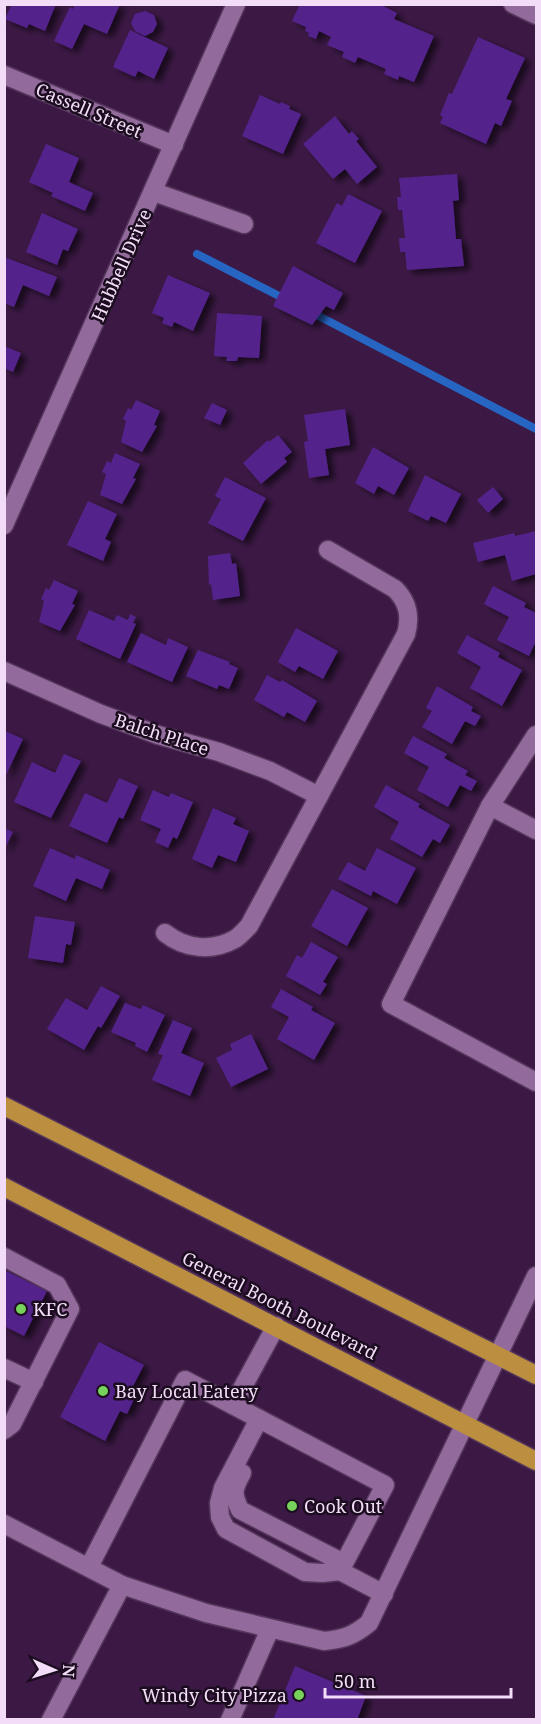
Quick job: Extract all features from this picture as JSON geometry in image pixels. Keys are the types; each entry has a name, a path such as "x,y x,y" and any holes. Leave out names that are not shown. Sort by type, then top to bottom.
{"highway":[{"path":"4,1106 537,1375"},
{"name":"General Booth Boulevard","path":"4,1187 537,1461"}],"street":[{"name":"Hubbell Drive","path":"4,525 236,4"},
{"path":"513,4 537,15"},
{"name":"Cassell Street","path":"4,75 174,145"},
{"path":"154,192 244,224"},
{"path":"165,933 185,945 200,948 218,946 236,938 249,926 406,634 408,608 403,597 395,589 328,550"},
{"name":"Balch Place","path":"4,671 101,714 270,771 319,796"},
{"path":"537,735 490,806 391,1004 537,1082"},
{"path":"490,806 537,830"},
{"path":"4,1257 57,1285 70,1309 12,1424 4,1430"},
{"path":"4,1524 122,1585 206,1613 324,1641 343,1639 357,1633 369,1623 384,1594 537,1276"},
{"path":"233,1405 276,1326"},
{"path":"4,1368 34,1382"},
{"path":"89,1568 185,1380 381,1483 338,1565 322,1573 305,1572 226,1529 220,1517 219,1503 223,1488 263,1421"},
{"path":"263,1421 234,1487 234,1498 240,1510 338,1565 384,1594"},
{"path":"51,1719 122,1585"},
{"path":"230,1719 270,1629"}],"building":[{"path":"12,4 56,4 45,31 29,24 27,28 5,19"},
{"path":"75,4 120,4 107,34 84,24 72,49 54,41 70,7 73,9"},
{"path":"300,4 379,4 397,13 394,19 434,36 414,82 399,76 398,80 384,74 386,69 358,57 355,63 342,57 344,52 327,45 331,37 319,31 316,39 308,36 309,33 305,31 306,27 292,21"},
{"path":"145,11 154,15 157,24 153,32 145,36 135,31 131,23 135,14"},
{"path":"130,30 168,48 154,79 138,71 135,77 113,67"},
{"path":"478,37 525,58 506,99 512,101 501,126 495,123 486,144 440,123 443,117 440,115 449,93 452,94"},
{"path":"260,95 290,106 289,109 301,114 283,154 242,136"},
{"path":"335,116 349,134 352,131 359,139 356,141 377,167 357,184 345,169 333,179 303,144"},
{"path":"46,144 79,158 69,182 93,193 85,211 51,196 53,193 29,182"},
{"path":"457,174 459,200 453,201 456,239 461,239 464,266 407,270 405,252 400,252 399,238 405,238 402,210 398,210 397,197 401,197 399,178"},
{"path":"348,194 382,211 355,263 316,243 337,203 342,206"},
{"path":"42,213 78,229 68,251 63,249 57,265 26,252"},
{"path":"4,257 57,277 49,296 23,285 14,307 4,303"},
{"path":"293,266 343,293 334,310 326,306 312,325 273,306"},
{"path":"168,275 210,293 193,331 174,322 172,327 162,323 164,318 152,313"},
{"path":"217,313 262,316 259,358 238,357 237,361 226,361 227,357 214,356"},
{"path":"4,346 21,353 13,372 4,368"},
{"path":"136,400 160,411 154,425 157,426 142,452 121,442 126,421 123,419 128,408 131,410"},
{"path":"212,403 227,410 220,425 204,418"},
{"path":"345,409 350,445 325,449 329,475 309,478 304,442 308,441 304,415"},
{"path":"278,435 292,452 284,458 287,462 261,484 243,463 268,440 269,442"},
{"path":"373,447 409,468 394,495 378,486 374,494 355,483"},
{"path":"115,453 140,464 133,478 136,479 122,504 100,495 106,474 102,472 107,461 111,463"},
{"path":"425,475 461,494 446,523 431,516 428,521 408,511"},
{"path":"225,477 266,498 243,541 208,523 221,499 215,496"},
{"path":"493,487 503,499 488,513 477,500"},
{"path":"88,501 117,514 105,539 111,542 103,561 67,545"},
{"path":"536,531 536,574 512,581 505,555 478,562 473,543 514,533 515,536"},
{"path":"230,553 232,564 236,563 240,596 213,600 211,584 209,585 208,556"},
{"path":"54,580 78,591 72,604 75,605 60,631 39,622 44,601 41,599 46,588 49,590"},
{"path":"493,586 526,603 524,607 536,613 536,641 529,656 497,640 509,617 484,604"},
{"path":"89,610 114,621 117,615 128,620 130,614 136,617 133,623 136,624 120,659 76,639"},
{"path":"296,628 338,651 323,679 299,666 295,672 278,662"},
{"path":"141,633 166,645 168,638 188,647 172,682 127,662"},
{"path":"467,635 500,653 498,657 522,670 502,706 470,688 481,667 457,653"},
{"path":"198,650 230,662 229,664 238,668 229,689 219,685 217,689 186,676"},
{"path":"267,675 280,682 282,680 317,701 305,722 287,712 284,717 254,700"},
{"path":"437,686 473,707 471,711 481,716 475,726 465,721 452,744 422,727 432,711 426,708"},
{"path":"5,731 23,739 5,777"},
{"path":"413,736 447,754 444,758 468,771 465,775 477,781 471,791 460,785 448,807 417,790 429,767 404,753"},
{"path":"64,754 81,761 51,818 14,802 32,762 55,773"},
{"path":"119,778 138,786 123,819 119,817 107,843 69,826 85,793 107,803"},
{"path":"386,785 420,804 418,807 450,825 440,843 433,839 422,857 390,839 399,822 374,807"},
{"path":"153,790 169,797 171,793 193,802 177,839 173,837 168,848 155,842 161,829 140,820"},
{"path":"213,808 236,818 233,824 249,831 236,862 218,855 212,868 192,859"},
{"path":"4,828 13,832 4,850"},
{"path":"50,848 75,859 76,855 110,870 102,889 76,878 66,901 33,886"},
{"path":"377,848 416,868 397,904 373,891 371,896 338,879 348,862 365,871"},
{"path":"332,889 368,908 347,946 311,926"},
{"path":"35,916 75,922 71,945 66,944 63,963 28,958"},
{"path":"311,942 338,957 323,982 327,984 320,995 286,976 297,955 302,958"},
{"path":"101,986 120,996 101,1028 98,1026 84,1050 47,1029 66,998 87,1010"},
{"path":"281,989 313,1007 311,1010 335,1023 314,1060 277,1039 289,1017 271,1007"},
{"path":"125,1003 141,1009 143,1005 165,1015 147,1052 135,1046 136,1043 111,1032"},
{"path":"173,1020 192,1028 181,1053 204,1063 190,1096 152,1080 163,1055 158,1054"},
{"path":"251,1034 268,1069 231,1087 216,1058 232,1050 230,1044"},
{"name":"KFC","path":"4,1270 47,1291 24,1336 4,1326"},
{"name":"Bay Local Eatery","path":"99,1342 144,1365 131,1390 137,1393 127,1414 120,1411 105,1441 60,1417"},
{"path":"295,1666 366,1696 357,1720 273,1720"}],"waterway":[{"path":"197,254 287,300"},
{"path":"311,312 536,429"}],"place":[{"name":"KFC","path":"21,1309"},
{"name":"Bay Local Eatery","path":"103,1391"},
{"name":"Cook Out","path":"292,1506"},
{"name":"Windy City Pizza","path":"299,1695"}]}
